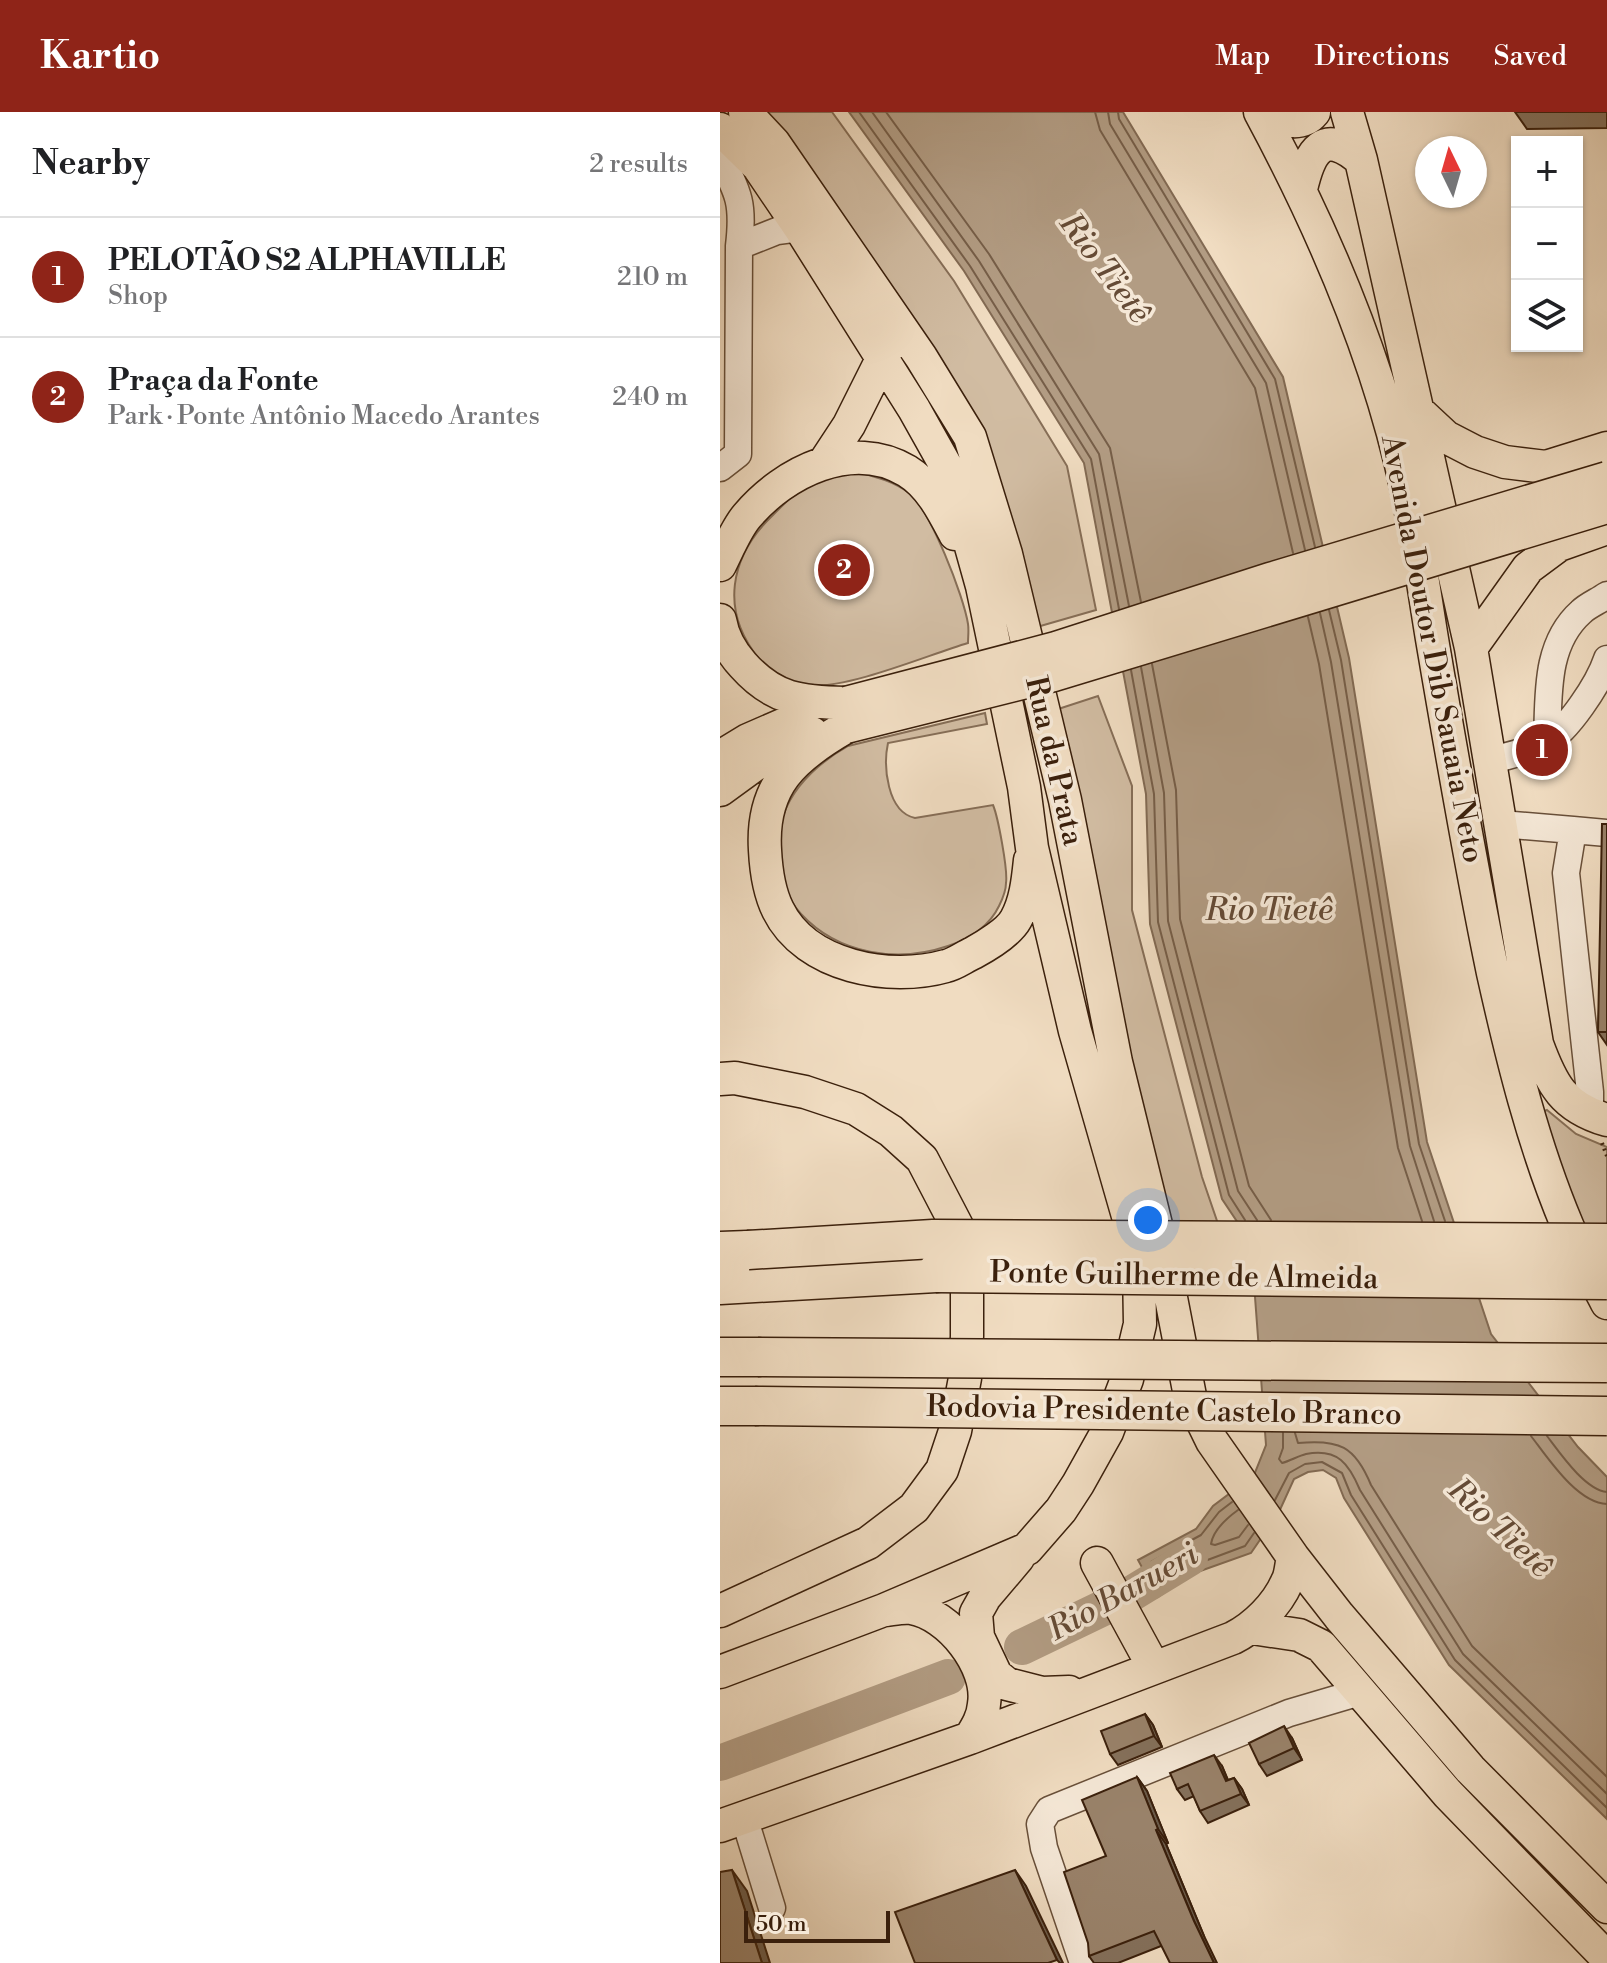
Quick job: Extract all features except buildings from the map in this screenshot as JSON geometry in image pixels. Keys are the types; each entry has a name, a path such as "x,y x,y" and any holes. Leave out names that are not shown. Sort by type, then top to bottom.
{"highway":[{"name":"Ponte Guilherme de Almeida","path":"743,1261 936,1273 1601,1259"},
{"path":"720,1285 743,1261"},
{"name":"Rodovia Presidente Castelo Branco","path":"720,1357 1607,1363"},
{"name":"Rodovia Presidente Castelo Branco","path":"737,1406 1607,1416"}],"main road":[{"name":"Rua da Prata","path":"745,112 774,143 898,324 970,437 991,500 1065,800 1116,1062 1160,1241 1190,1396 1212,1441 1230,1467 1380,1667 1470,1769 1607,1907"},
{"path":"1261,113 1292,122 1303,121 1314,112"},
{"name":"Avenida Doutor Dib Sauaia Neto","path":"1347,112 1361,160 1471,648 1537,1044 1558,1091 1572,1104 1598,1118"},
{"name":"Avenida Doutor Dib Sauaia Neto","path":"1261,113 1301,189 1337,273 1388,416 1407,491 1456,777 1505,1027 1530,1118 1567,1226 1601,1259"},
{"name":"Rua da Prata","path":"720,129 758,166 800,228 951,475 982,586 1024,787 1032,848 1075,1031 1134,1237 1139,1266 1140,1324 1127,1379 1107,1432 1061,1510 995,1583 976,1613 978,1637 996,1675 1007,1684 1042,1693 1096,1690"},
{"path":"1301,189 1307,162 1316,150 1329,144 1340,145 1361,160"},
{"path":"824,463 849,425 883,361 898,324"},
{"path":"1417,410 1446,437 1475,452 1505,462 1546,467 1607,448"},
{"path":"720,565 744,519 763,499 799,473 824,463 864,456 907,471 937,499 982,586"},
{"path":"1546,467 1543,510 1549,529 1559,545"},
{"path":"720,790 790,742 846,715 1270,579 1607,478"},
{"path":"720,757 748,740 810,713 846,715 1054,675 1607,507"},
{"path":"1471,648 1528,568 1559,545 1607,528"},
{"path":"720,620 722,635 735,657 758,682 778,694 846,715"},
{"path":"846,715 784,774 769,804 764,830 771,892 779,912 795,933 822,953 875,971 904,973 950,965 983,947 1015,921 1026,891 1032,848"},
{"path":"720,1079 735,1078 805,1092 856,1109 891,1131 922,1159 959,1230 967,1286 965,1378 955,1431 942,1470 914,1508 868,1543 720,1611"},
{"path":"1601,1259 1607,1303"},
{"path":"720,1672 884,1610 1027,1549"},
{"path":"732,1822 970,1738 1233,1638 1252,1628 1288,1582 1290,1551"},
{"path":"1097,1563 1153,1666"},
{"path":"884,1610 911,1608 937,1617 957,1633 980,1676 985,1701 980,1722 970,1738"},
{"path":"1252,1628 1299,1635 1321,1646 1448,1794 1607,1958"}],"street":[{"path":"720,157 740,200 743,214 729,461"},
{"path":"739,246 777,231 800,228"},
{"path":"1547,742 1552,660 1562,636 1580,613 1607,595"},
{"path":"1492,760 1547,742 1562,730 1602,675 1607,659"},
{"path":"1501,824 1607,833"},
{"path":"1573,830 1566,873 1590,1092 1598,1118"},
{"path":"1083,1963 1044,1848 1040,1824 1049,1810 1289,1713 1360,1692"},
{"path":"732,1822 772,1908"}],"shaded area":[{"path":"761,112 832,112 954,281 1067,466 1096,610 1037,627 988,445"},
{"path":"857,472 897,485 909,493 927,516 965,611 968,643 847,682 810,686 795,684 770,670 747,641 735,603 739,566 758,531 795,494 821,479"},
{"path":"1098,696 1132,786 1132,910 1202,1177 1229,1256 1171,1254 1043,714"},
{"path":"985,713 987,724 888,743 886,764 893,798 898,807 915,818 993,805 1006,876 1003,898 990,920 971,936 956,943 909,954 870,952 851,947 816,928 795,907 784,882 781,864 780,830 790,800 799,787 821,764 848,746"},
{"path":"1547,1110 1576,1134 1607,1147 1607,1243 1592,1233 1579,1217 1542,1112"}],"water":[{"name":"Rio Tietê","path":"849,112 1123,112 1283,377 1349,658 1427,1142 1491,1334 1578,1447 1607,1477 1607,1819 1449,1665 1344,1498 1336,1478 1323,1470 1308,1472 1294,1479 1279,1512 1251,1553 1189,1575 1158,1597 1138,1560 1196,1529 1213,1506 1254,1475 1266,1445 1253,1270 1242,1229 1222,1199 1150,924 1146,794 1084,463 964,271"}],"waterway":[{"name":"Rio Barueri","path":"1022,1647 1126,1597 1190,1558"},
{"name":"Rio Barueri","path":"720,1763 948,1677"}],"place":[{"name":"Praça da Fonte","path":"844,570"},
{"name":"PELOTÃO S2 ALPHAVILLE","path":"1542,750"}]}
